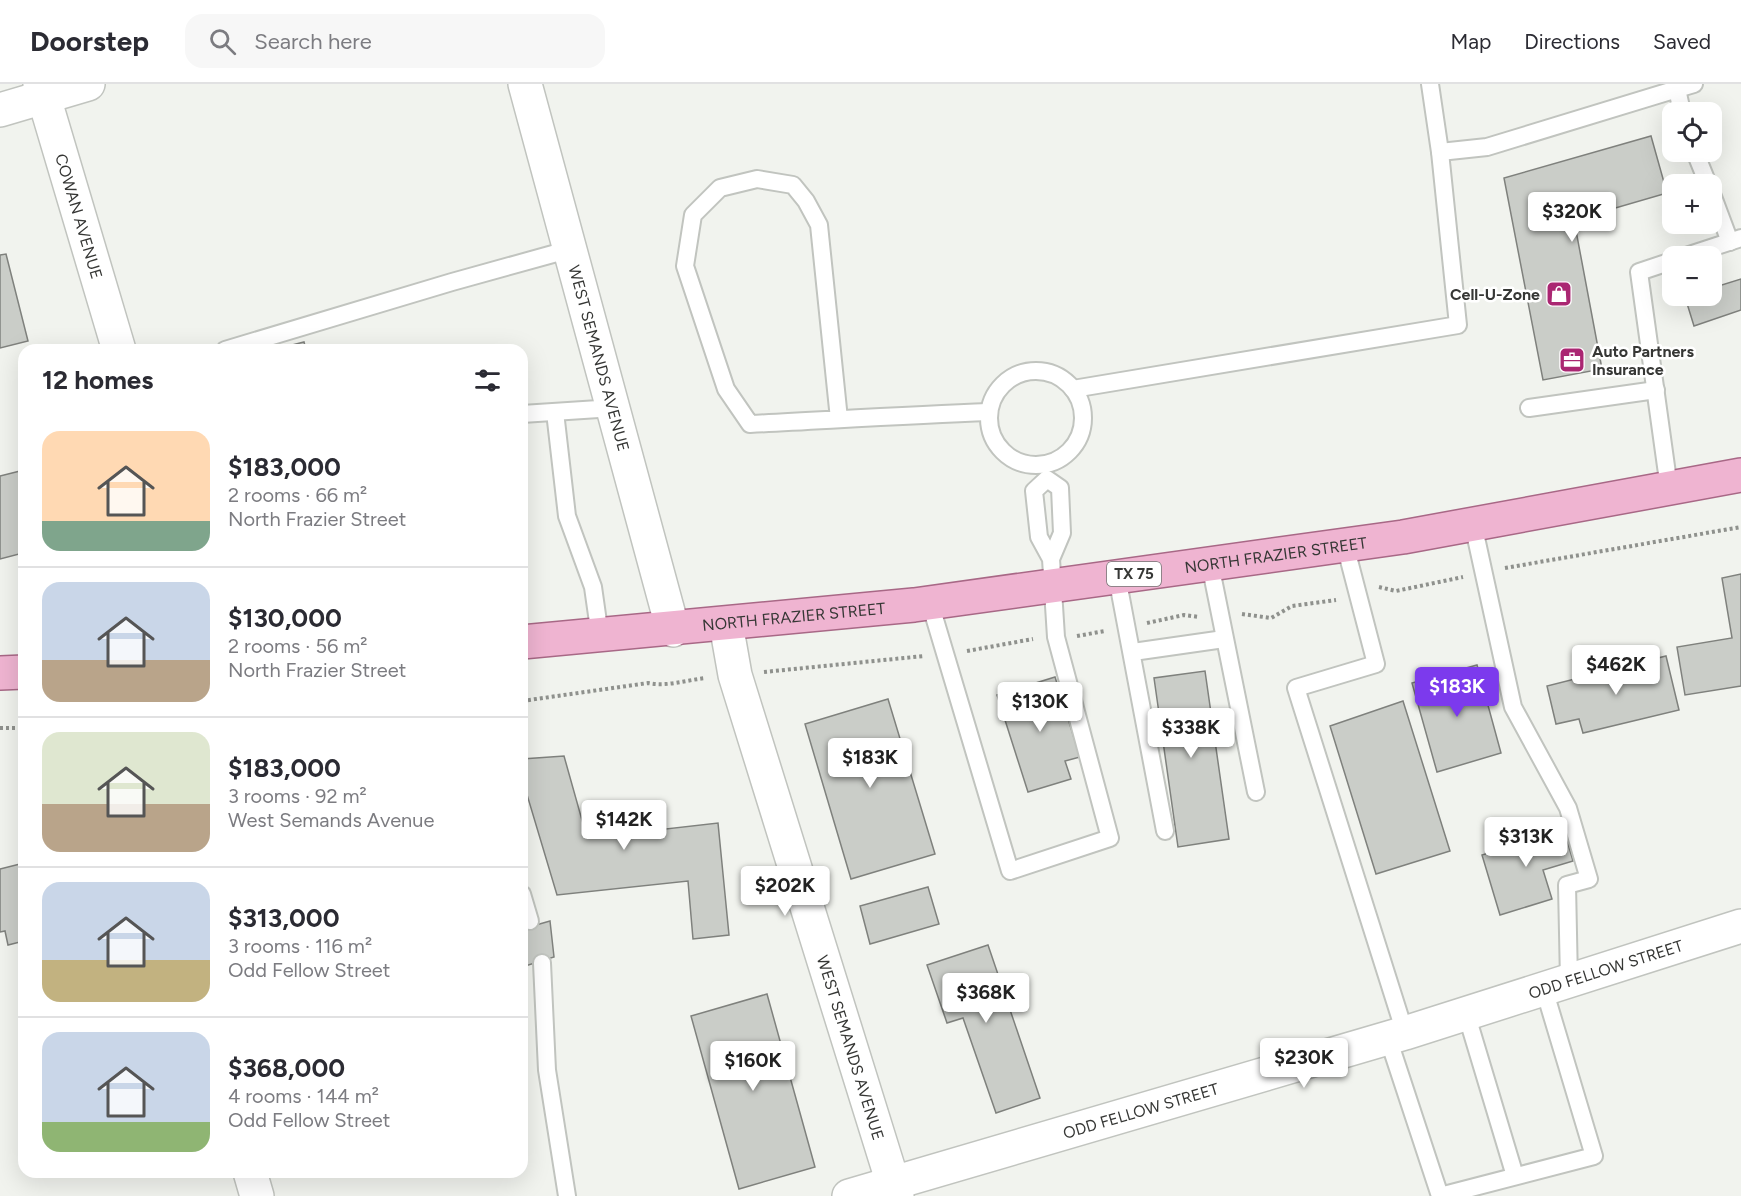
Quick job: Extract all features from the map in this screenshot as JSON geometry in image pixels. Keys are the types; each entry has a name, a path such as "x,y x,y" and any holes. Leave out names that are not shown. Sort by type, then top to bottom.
{"main road":[{"name":"NORTH FRAZIER STREET","path":"528,642 674,630 930,603 1051,572 1117,577 1210,564 1473,524 1741,475"},
{"path":"0,673 18,672"}],"street":[{"path":"0,110 41,90 88,84"},
{"name":"WEST SEMANDS AVENUE","path":"525,84 674,630"},
{"name":"COWAN AVENUE","path":"41,90 117,344"},
{"name":"WEST SEMANDS AVENUE","path":"726,624 735,675 895,1190"},
{"name":"ODD FELLOW STREET","path":"849,1196 895,1190 1466,1014 1741,926"},
{"path":"252,1178 257,1196"}],"lane":[{"path":"1073,389 1458,325 1440,152 1430,84"},
{"path":"1440,152 1486,147 1694,84"},
{"path":"1677,89 1680,102"},
{"path":"838,419 819,225 806,201 793,185 757,179 720,188 693,215 685,266 726,389 750,424 989,412"},
{"path":"1717,246 1736,240 1722,213"},
{"path":"245,344 571,249"},
{"path":"1662,264 1639,272 1669,488"},
{"path":"930,603 1010,871 1110,838 1056,637 1051,572 1039,537 1034,490 1046,472 1072,449 1080,435 1083,419 1080,403 1073,389 1061,378 1046,372 1030,371 1015,376 1002,385 994,397 989,412 989,427 994,441 1004,453 1016,462 1046,472 1060,488 1062,533 1051,572"},
{"path":"1529,408 1656,390"},
{"path":"528,414 614,408"},
{"path":"555,412 567,516 593,587 600,636"},
{"path":"1345,545 1376,664 1296,688 1397,1035 1440,1196 1594,1156 1557,985 1567,885 1589,879 1568,808 1513,707 1473,524"},
{"path":"1210,564 1256,792"},
{"path":"1117,577 1165,831"},
{"path":"1133,652 1224,639"},
{"path":"528,914 530,921"},
{"path":"542,963 547,1070 567,1196"},
{"path":"1466,1014 1515,1176"}],"path":[{"path":"0,728 18,728"}],"building":[{"path":"1651,136 1662,175 1662,194 1574,220 1602,369 1543,380 1504,178"},
{"path":"6,254 28,341 0,348 0,255"},
{"path":"1741,279 1741,310 1694,326 1688,306 1722,306 1722,285"},
{"path":"18,472 18,554 0,559 0,476"},
{"path":"1741,574 1741,686 1685,695 1677,647 1732,638 1722,578"},
{"path":"1666,656 1679,710 1583,733 1579,719 1556,724 1547,686"},
{"path":"1477,665 1501,753 1437,772 1412,683"},
{"path":"1205,671 1229,839 1178,847 1154,678"},
{"path":"1055,677 1080,757 1065,761 1071,779 1028,792 997,695"},
{"path":"888,699 935,854 851,879 805,724"},
{"path":"1403,701 1450,851 1376,874 1330,726"},
{"path":"564,756 587,838 718,823 729,935 693,939 688,881 557,895 528,798 528,759"},
{"path":"1562,823 1573,861 1543,870 1552,899 1500,915 1482,855 1506,848 1504,841"},
{"path":"18,864 18,942 8,945 5,931 0,932 0,869"},
{"path":"928,887 939,924 870,944 860,906"},
{"path":"550,921 554,957 528,965 528,927"},
{"path":"988,945 1040,1098 996,1113 963,1018 947,1023 927,965"},
{"path":"767,994 815,1167 739,1189 691,1016"}],"place":[{"name":"Cell-U-Zone","path":"1559,294"},
{"name":"Auto Partners Insurance","path":"1572,360"}]}
